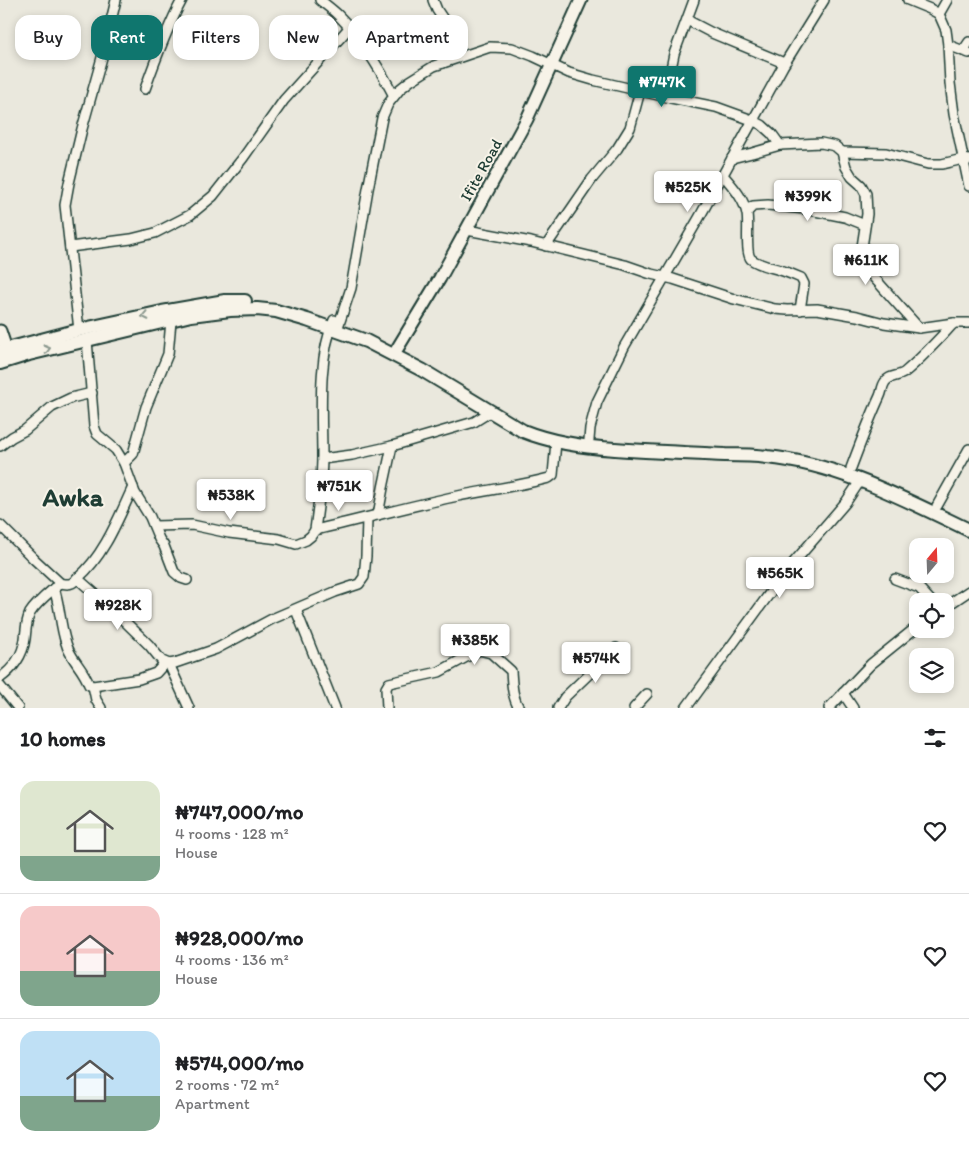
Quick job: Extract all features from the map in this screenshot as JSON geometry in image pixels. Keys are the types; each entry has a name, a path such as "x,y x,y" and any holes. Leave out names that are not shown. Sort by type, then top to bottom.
{"main road":[{"path":"4,355 162,312 225,301 274,303 335,325 393,354 523,431 536,436 556,442 589,447 773,457 800,461 836,471 969,530"},
{"path":"83,335 171,321 191,315 230,310 257,309 276,311 375,336 525,422 558,435 589,440 773,450 815,456 851,468 969,522"}],"street":[{"path":"116,0 69,183 65,205 70,247 92,393 94,426 97,434 116,450 124,463 135,493 150,517 174,572 187,580"},
{"path":"145,89 173,16 182,0"},
{"path":"320,0 338,15 348,27"},
{"path":"433,0 445,22 440,49 443,63"},
{"name":"Ifite Road","path":"397,349 440,278 528,119 581,0"},
{"path":"671,98 668,83 674,54 694,0"},
{"path":"589,440 590,428 598,402 624,347 666,276 784,64 824,0"},
{"path":"908,0 939,14 946,30 954,114 966,160 969,186"},
{"path":"939,14 947,0"},
{"path":"687,20 712,33 784,64"},
{"path":"70,247 131,239 155,233 190,215 213,196 243,158 284,100 348,29"},
{"path":"948,45 966,52 969,42"},
{"path":"154,526 192,525 229,533 279,539 296,544 306,540 315,530 322,459 324,354 351,288 382,118 388,104 400,89 434,66 490,47 512,48 569,73 640,91 716,107 752,120 762,125 780,145"},
{"path":"372,60 394,96"},
{"path":"546,246 582,192 617,149 630,128 640,91"},
{"path":"732,158 780,145 821,143 835,146 842,152 846,167 866,194 867,214 862,247 864,262 869,272 919,328"},
{"path":"842,152 886,152 928,164 966,160"},
{"path":"723,175 742,200 747,212 748,255 752,260 760,264 801,278 804,284 800,310"},
{"path":"747,212 753,206 768,205 805,209 845,217 865,225"},
{"path":"467,230 625,265 651,274 666,276 752,304 775,309 817,309 919,328 969,323"},
{"path":"124,463 133,454 146,407 168,354 171,321"},
{"path":"851,468 885,381 888,378 900,376 904,373 954,323"},
{"path":"0,331 4,355"},
{"path":"0,446 25,430 52,407 71,398 92,393"},
{"path":"322,459 352,455 392,446 474,422 490,412"},
{"path":"315,530 452,498 549,478 553,475 556,442"},
{"path":"378,515 392,446"},
{"path":"937,506 969,449"},
{"path":"686,708 783,575 846,502 860,481"},
{"path":"0,678 20,656 25,642 26,624 30,613 57,586 71,583 93,563 133,486"},
{"path":"0,526 34,559 57,586 66,644 72,658 87,677 89,685 93,686 139,679 156,673 167,664 216,648 272,619 335,592 359,584 364,577 367,518"},
{"path":"77,578 110,607 167,664 189,708"},
{"path":"895,579 919,588 924,593"},
{"path":"954,601 969,591"},
{"path":"296,610 335,708"},
{"path":"829,708 871,664 909,633"},
{"path":"558,708 565,697 616,648"},
{"path":"387,708 386,688 389,683 439,672 478,650 491,653 511,670 515,703 519,708"},
{"path":"0,686 18,708"},
{"path":"93,686 96,700 101,708"},
{"path":"843,693 853,708"},
{"path":"634,708 647,694"}],"district":[{"name":"Awka","path":"73,497"}]}
